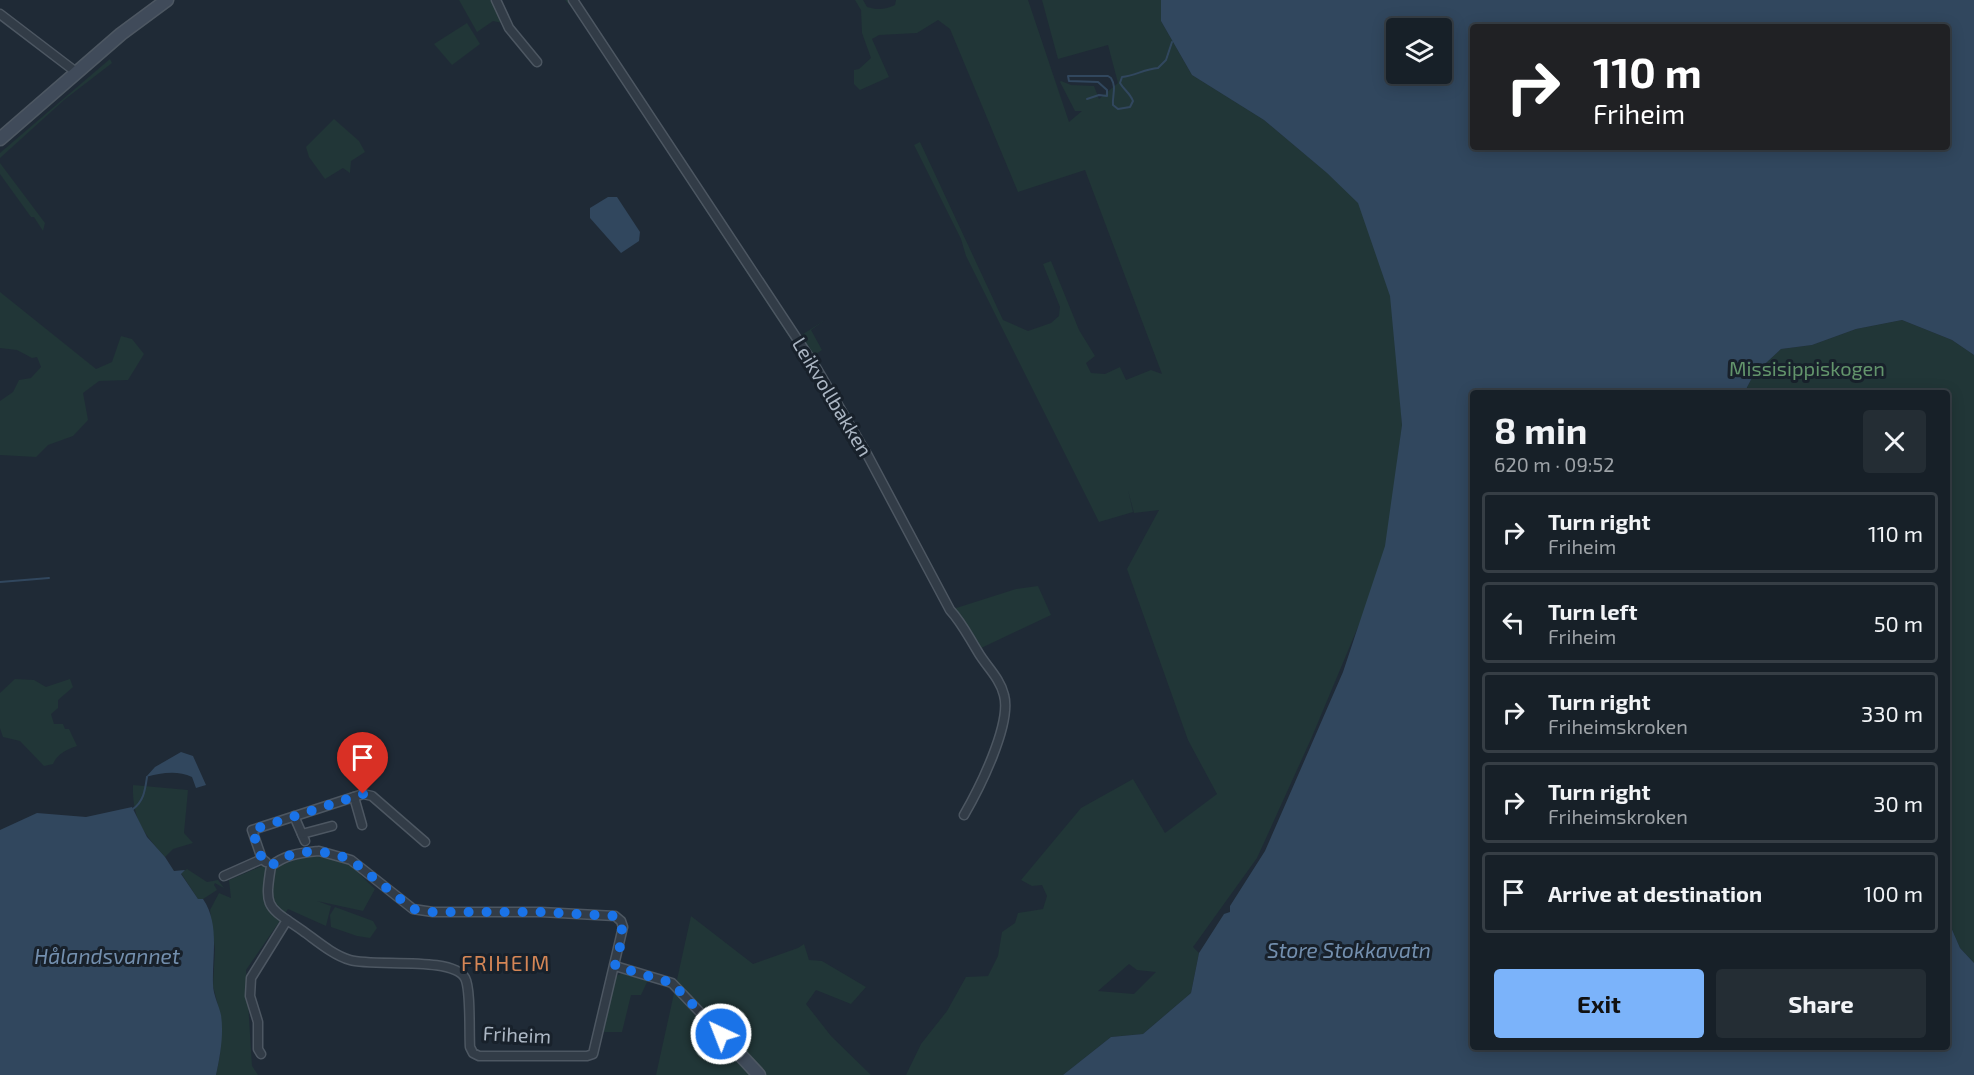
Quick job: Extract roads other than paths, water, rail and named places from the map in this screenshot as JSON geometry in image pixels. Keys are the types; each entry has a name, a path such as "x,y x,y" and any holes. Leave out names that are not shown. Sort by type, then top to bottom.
{"main road":[{"path":"0,139 121,34 167,0"},
{"path":"717,1030 759,1075"}],"street":[{"path":"496,0 509,27 537,62"},
{"name":"Leikvollbakken","path":"573,0 817,369 868,456 950,610 963,624 977,650 1000,682 1005,696 1005,711 997,745 964,816"},
{"path":"0,14 76,72"},
{"path":"271,866 262,859 252,830 363,794 372,796 425,842"},
{"path":"354,797 362,825"},
{"path":"294,816 304,837 332,826"},
{"name":"Friheim","path":"319,851 340,856 351,860 413,909 433,912 540,912 615,916 621,921 623,927 593,1054 587,1056 479,1056 473,1053 470,1047 467,984 462,974 442,966 348,959 272,909 268,902 271,866 280,858 295,853 319,851"},
{"path":"224,876 262,859"},
{"path":"261,1054 258,1049 257,1015 250,996 251,978 287,920"},
{"path":"615,966 672,983 717,1030"}],"water":[{"name":"Store Stokkavatn","path":"1161,0 1974,0 1974,355 1952,340 1902,320 1856,329 1812,345 1781,349 1754,374 1746,390 1470,390 1470,1050 1950,1050 1950,925 1960,948 1974,963 1974,1075 1063,1075 1111,1037 1143,1034 1191,993 1199,953 1224,914 1230,912 1230,906 1265,851 1343,672 1385,546 1402,425 1390,296 1358,203 1327,173 1264,120 1192,75 1161,21"},
{"path":"608,197 617,197 640,232 639,241 621,253 590,218 590,208"},
{"path":"181,752 193,756 206,785 196,788 192,777 181,773 163,773 146,777 155,767"},
{"name":"Hålandsvannet","path":"132,807 147,837 174,871 185,870 181,874 198,899 203,899 212,919 213,988 221,1015 222,1030 216,1075 0,1075 0,830 37,813 86,817"}],"waterway":[{"path":"1087,99 1099,95 1107,96 1107,90 1098,82 1069,81 1068,76 1108,76 1114,85 1113,105 1118,109 1130,107 1133,101 1120,83 1122,77 1158,68 1166,60 1172,42"},
{"path":"0,582 49,578"},
{"path":"133,809 142,799 147,777"}],"district":[{"name":"FRIHEIM","path":"506,964"}],"park label":[{"name":"Missisippiskogen","path":"1807,369"}]}
